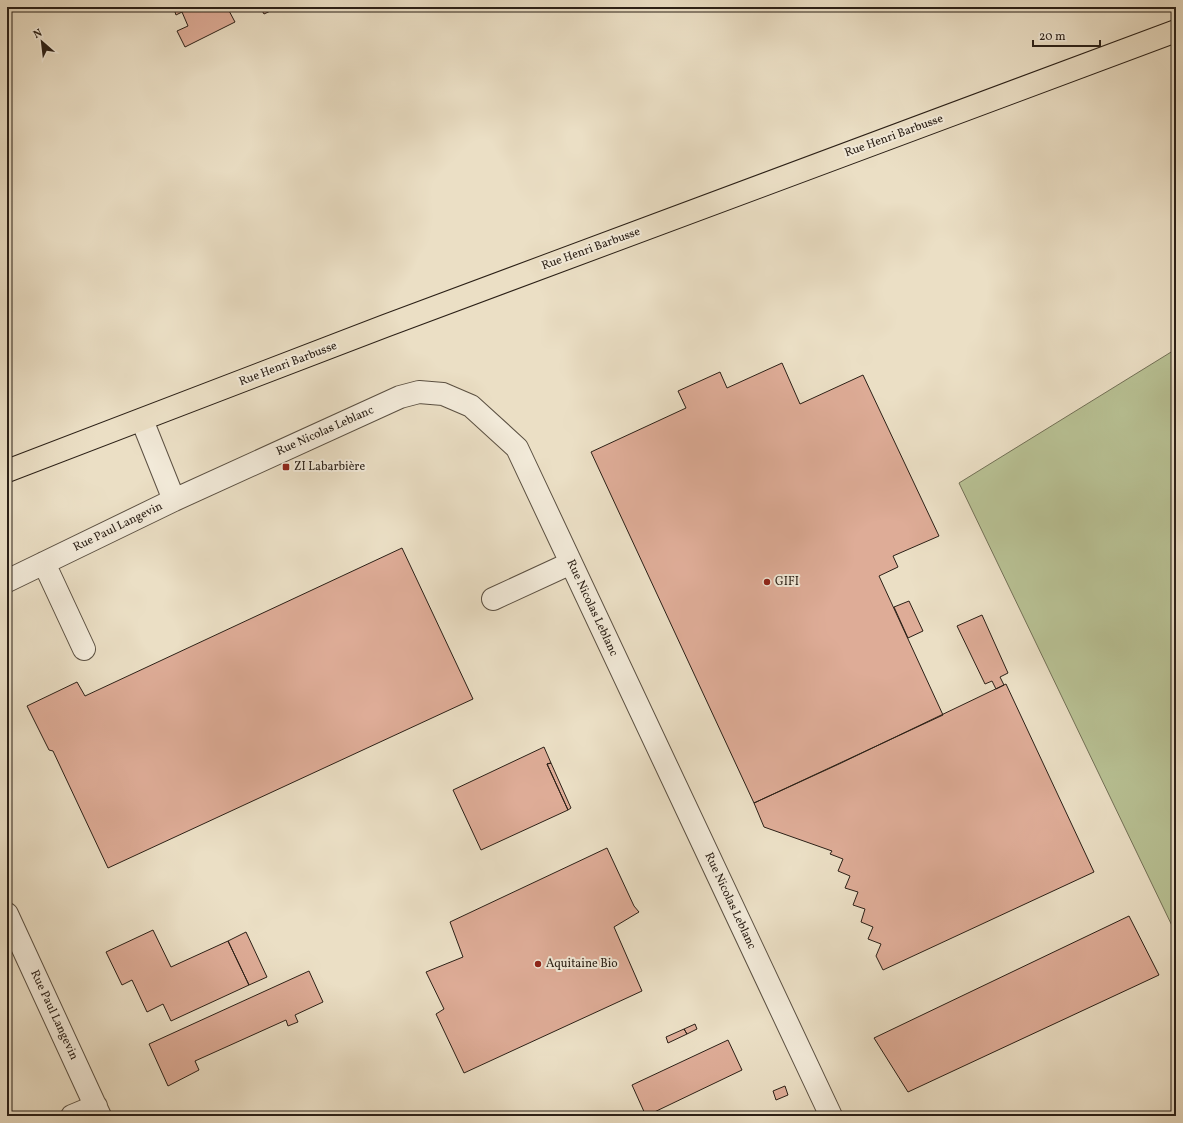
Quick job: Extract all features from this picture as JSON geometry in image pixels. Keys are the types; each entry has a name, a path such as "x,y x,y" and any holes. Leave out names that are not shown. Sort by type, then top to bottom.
{"main road":[{"name":"Rue Henri Barbusse","path":"7,471 385,326 1176,31"}],"street":[{"name":"Rue Nicolas Leblanc","path":"174,500 400,397 419,392 443,394 471,406 517,448 831,1116"},
{"name":"Rue Paul Langevin","path":"7,581 174,500 142,420"},
{"path":"44,563 84,649"},
{"path":"493,599 571,563"},
{"name":"Rue Paul Langevin","path":"7,914 98,1111"},
{"path":"72,1116 98,1111"}],"green space":[{"path":"1176,349 1176,934 959,483"}],"building":[{"path":"179,7 227,7 235,22 185,47 177,31 188,26 182,12 176,15 174,9"},
{"path":"260,7 279,7 264,14"},
{"name":"GIFI","path":"782,363 800,404 863,375 939,536 893,556 898,567 879,576 943,715 754,803 591,452 686,408 678,391 720,372 727,388"},
{"path":"402,548 473,699 108,868 53,751 49,750 27,706 77,682 85,696"},
{"path":"909,601 923,631 908,638 894,607"},
{"path":"982,615 1008,673 1000,677 1004,685 996,689 992,681 985,684 957,626"},
{"path":"1006,684 1094,872 883,970 876,956 881,944 868,939 873,927 861,922 865,909 853,905 858,892 845,888 850,876 838,871 843,859 830,854 832,851 764,827 754,803"},
{"path":"544,747 551,763 547,764 568,810 481,850 453,790"},
{"path":"551,763 571,808 568,810 547,764"},
{"name":"Aquitaine Bio","path":"607,848 634,906 639,912 614,927 642,991 464,1073 436,1014 444,1009 426,972 463,957 450,922"},
{"path":"1129,916 1159,975 908,1092 874,1038"},
{"path":"153,930 171,967 228,941 249,985 171,1021 163,1004 147,1012 132,980 122,985 106,952"},
{"path":"246,932 267,977 249,985 228,941"},
{"path":"309,971 323,1002 295,1015 298,1022 288,1026 286,1020 195,1061 199,1070 168,1086 149,1044"},
{"path":"695,1024 697,1029 687,1034 684,1029"},
{"path":"684,1029 687,1034 668,1043 666,1037"},
{"path":"728,1040 742,1070 646,1116 632,1085"},
{"path":"785,1086 788,1095 776,1100 773,1091"}],"place":[{"name":"ZI Labarbière","path":"286,467"},
{"name":"GIFI","path":"767,582"},
{"name":"Aquitaine Bio","path":"538,964"}]}
